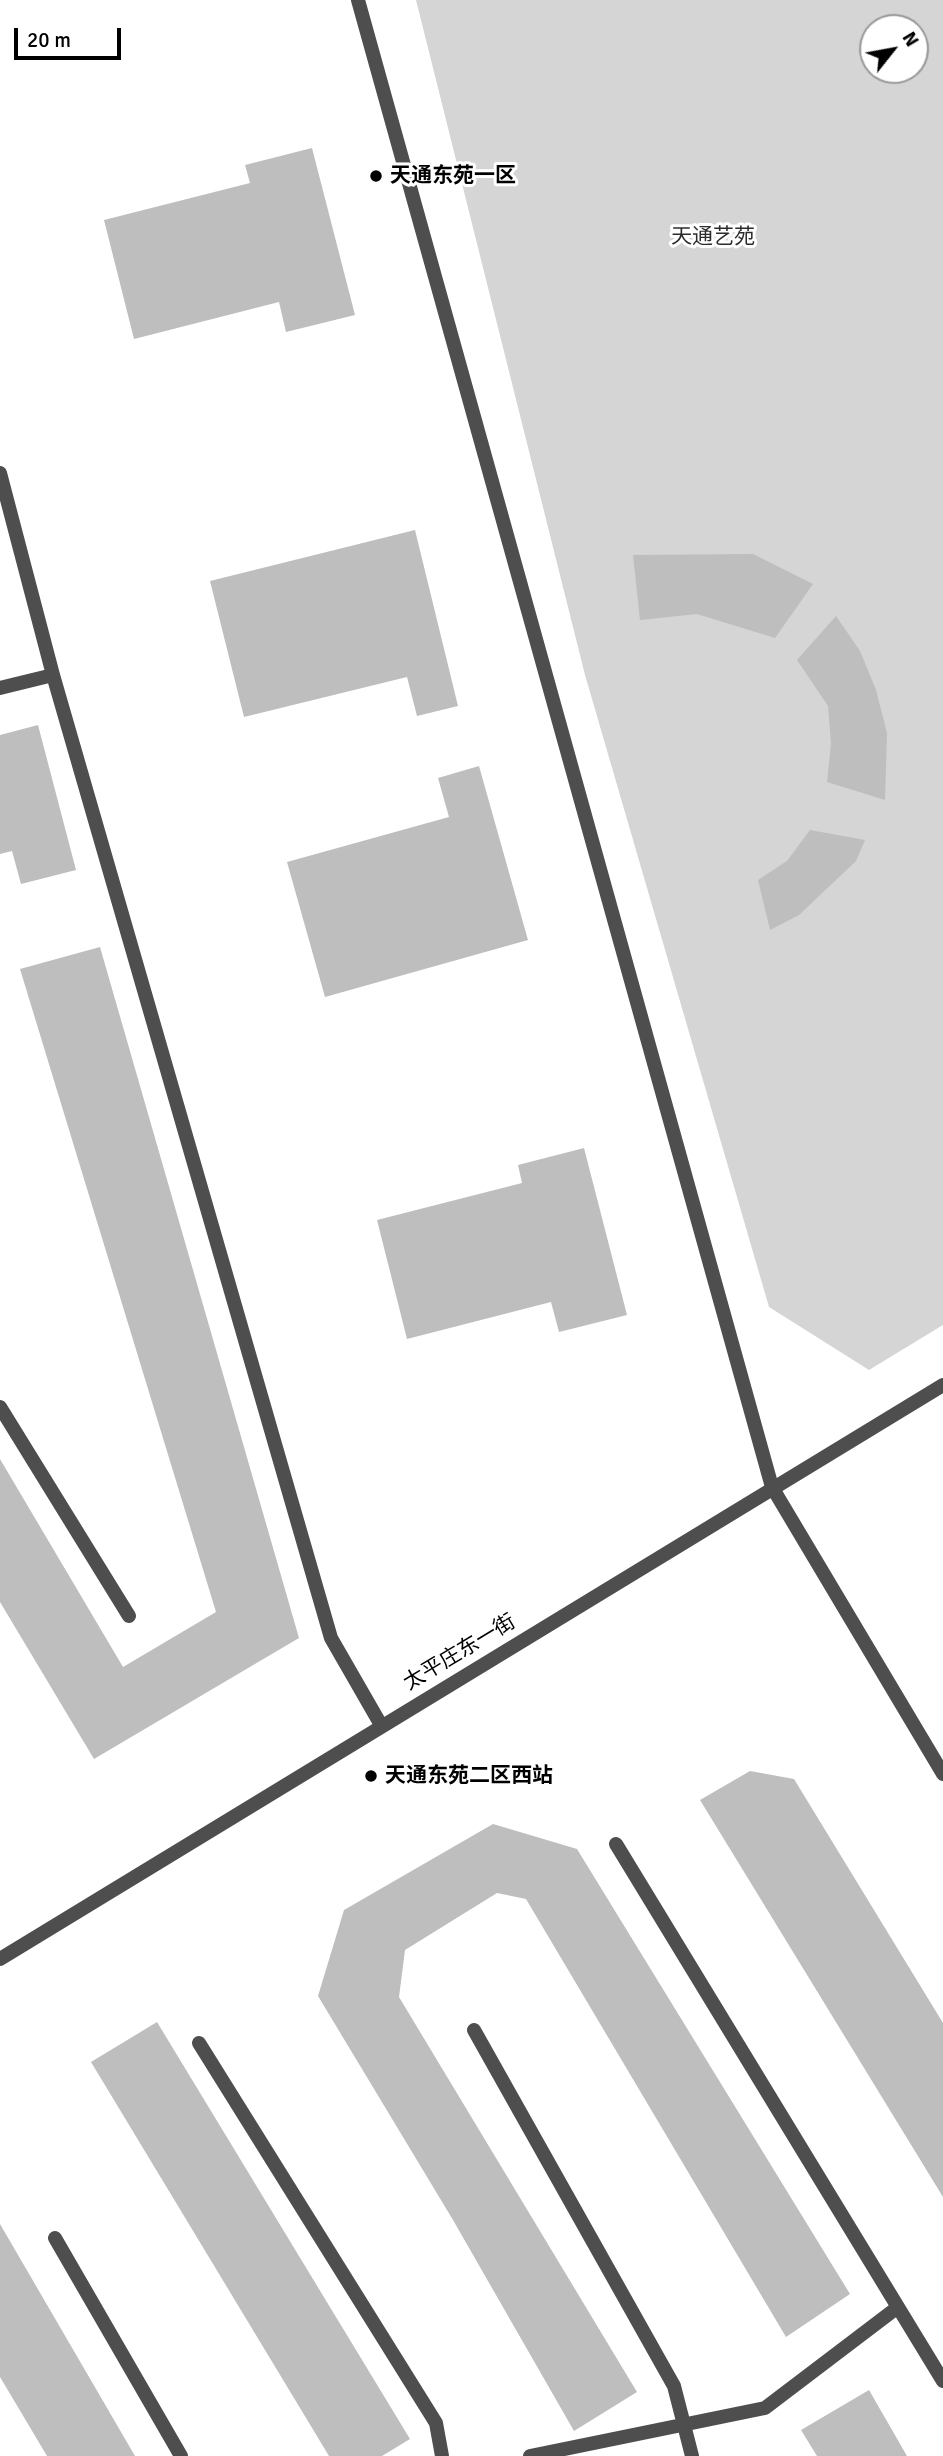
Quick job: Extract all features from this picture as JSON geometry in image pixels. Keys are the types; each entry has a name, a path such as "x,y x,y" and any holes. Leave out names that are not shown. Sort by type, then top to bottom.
{"street":[{"path":"358,0 772,1487 943,1774"},
{"path":"0,473 53,675 331,1638 382,1725"},
{"path":"0,688 53,675"},
{"name":"太平庄东一街","path":"0,1959 943,1385"},
{"path":"0,1407 129,1616"},
{"path":"616,1844 943,2381"},
{"path":"474,2030 674,2386 692,2456"},
{"path":"199,2043 436,2423 442,2456"},
{"path":"55,2238 181,2456"},
{"path":"530,2456 765,2408 898,2307"}],"green space":[{"name":"天通艺苑","path":"416,0 943,0 943,1325 869,1370 769,1307 585,675"}],"building":[{"path":"312,148 355,315 286,332 279,302 134,339 104,220 250,183 245,165"},
{"path":"415,530 458,706 417,716 407,677 244,717 210,581"},
{"path":"753,554 813,584 775,638 697,614 640,620 633,555"},
{"path":"836,616 860,651 876,690 887,733 885,800 827,782 831,744 828,706 797,660"},
{"path":"38,725 76,870 21,884 12,851 0,854 0,735"},
{"path":"479,766 528,940 325,997 287,862 449,817 438,778"},
{"path":"810,830 865,840 856,861 799,915 770,930 758,880 787,861"},
{"path":"100,947 299,1638 94,1759 0,1602 0,1459 123,1667 216,1612 20,969"},
{"path":"584,1148 627,1315 559,1332 551,1302 407,1339 377,1220 522,1183 518,1165"},
{"path":"750,1771 794,1779 943,2023 943,2197 700,1800"},
{"path":"493,1824 577,1849 850,2294 786,2337 526,1899 497,1893 405,1950 399,1997 637,2392 574,2431 453,2220 318,1996 344,1910"},
{"path":"157,2022 410,2439 382,2456 329,2456 91,2062"},
{"path":"0,2224 135,2456 47,2456 0,2377"},
{"path":"869,2390 907,2456 817,2456 801,2430"}],"place":[{"name":"天通东苑一区","path":"376,176"},
{"name":"天通东苑二区西站","path":"371,1776"}]}
